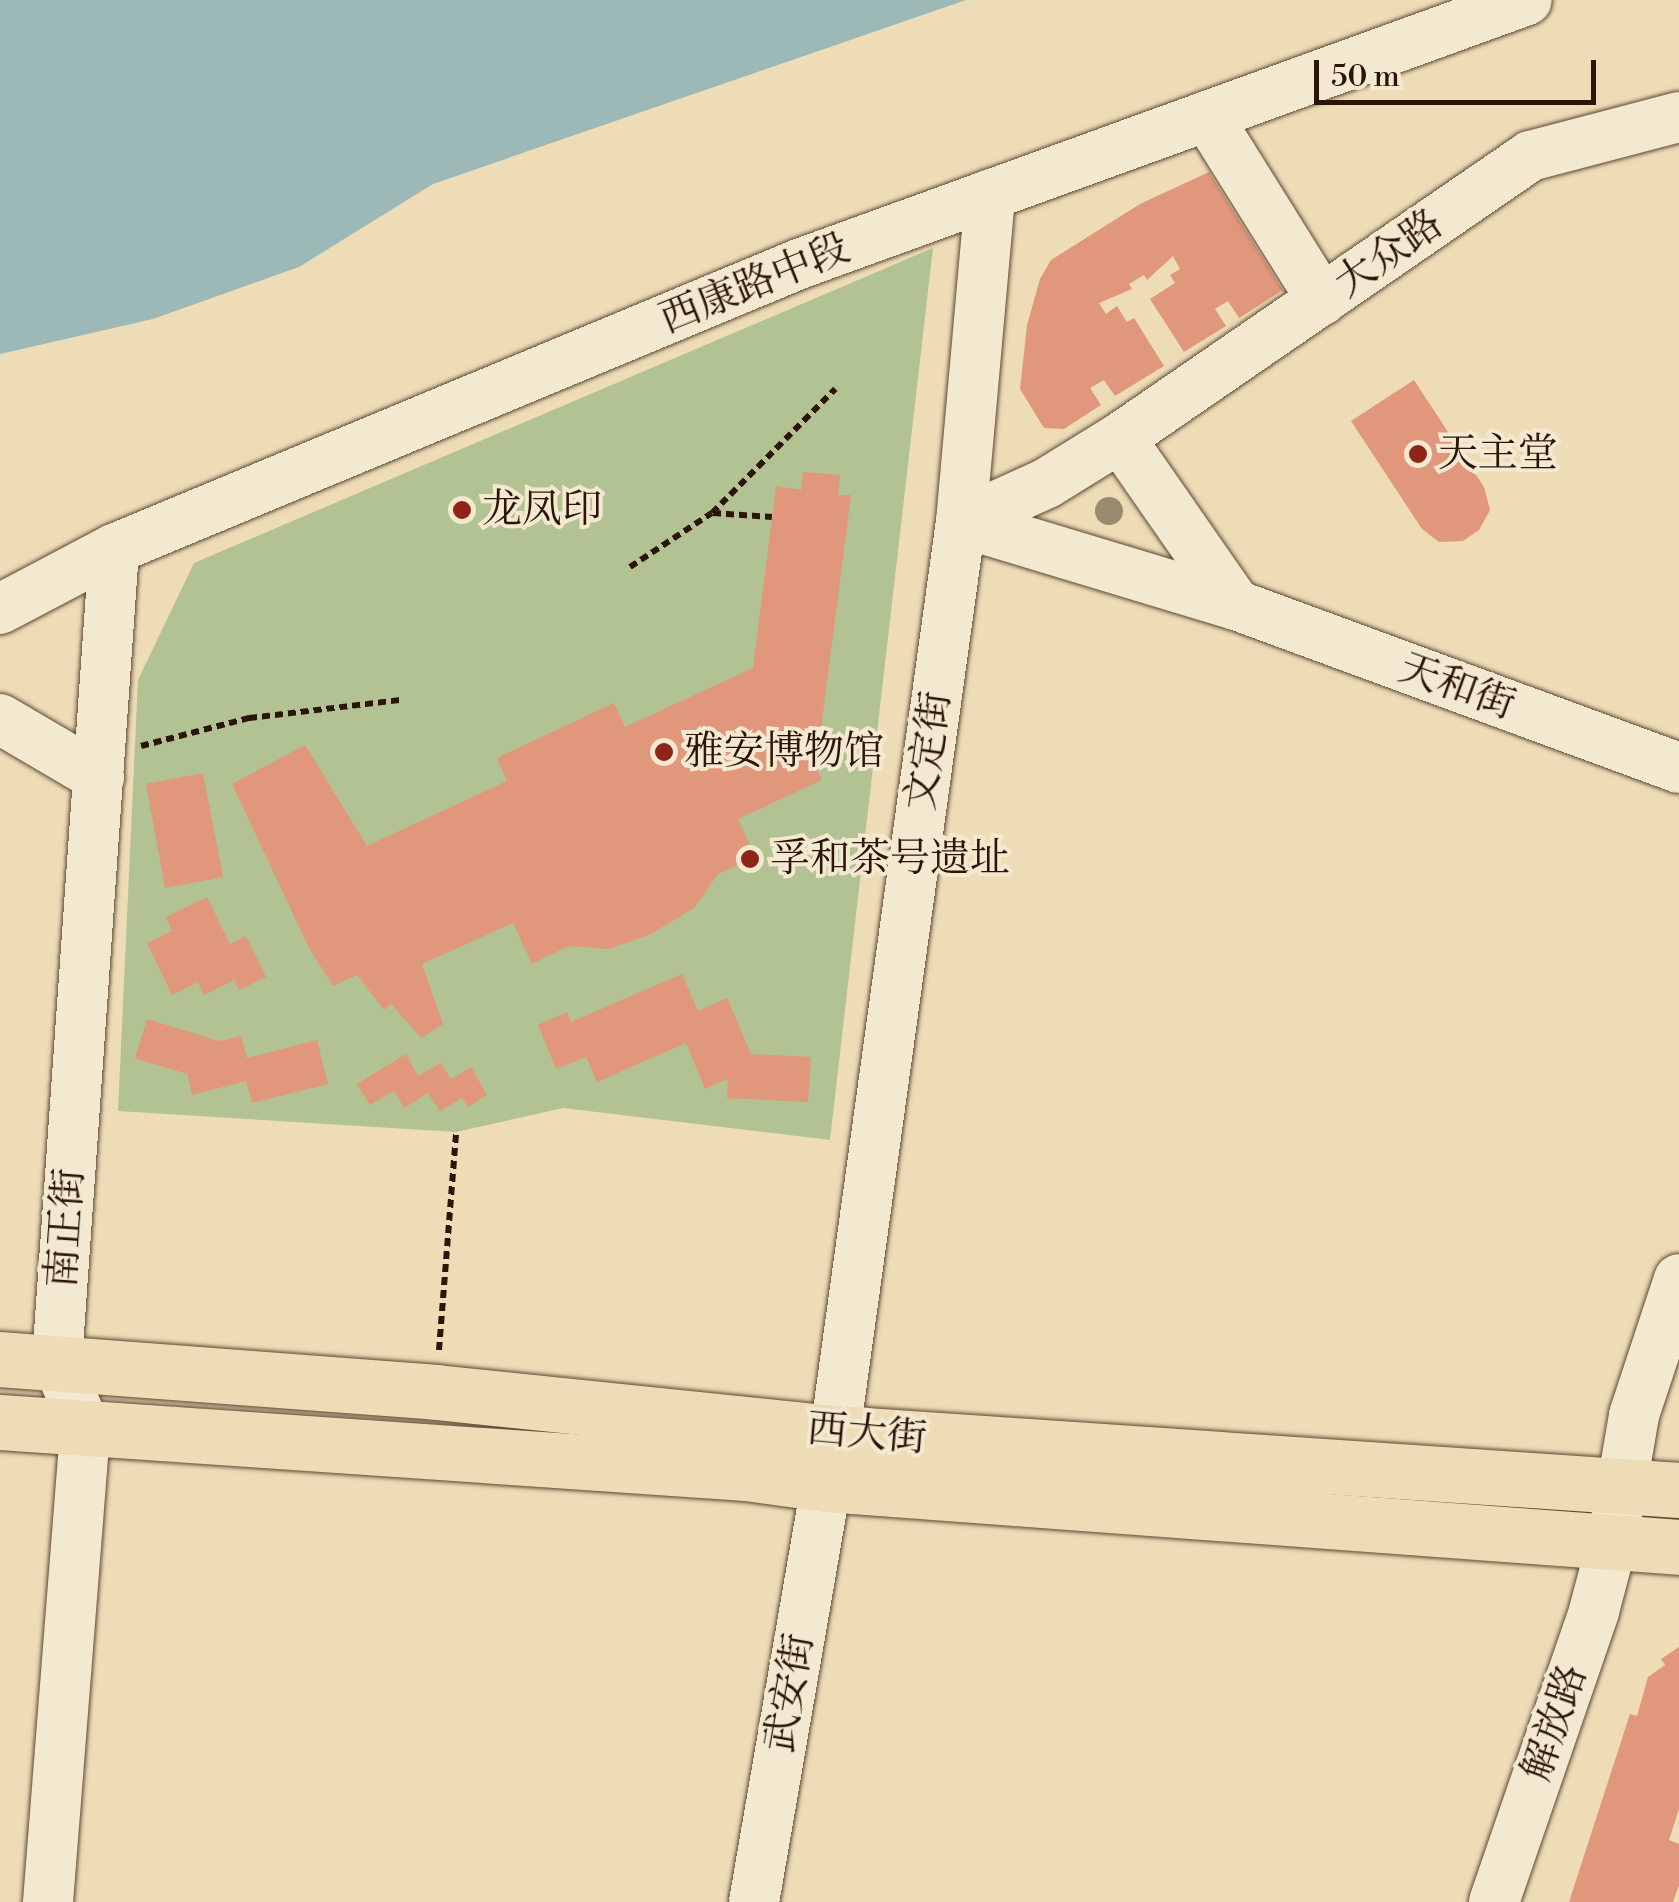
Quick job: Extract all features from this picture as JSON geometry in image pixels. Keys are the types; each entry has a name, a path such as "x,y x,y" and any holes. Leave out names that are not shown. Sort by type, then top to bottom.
{"main road":[{"name":"西大街","path":"0,1359 436,1392 831,1458 1679,1547"},
{"name":"西大街","path":"0,1422 726,1471 831,1458 1679,1490"}],"street":[{"name":"西康路中段","path":"0,610 114,549 799,264 1527,0"},
{"path":"1208,116 1322,300"},
{"name":"大众路","path":"961,522 1047,483 1120,438 1530,156 1679,117"},
{"name":"文定街","path":"831,1458 961,522 990,194"},
{"path":"1120,438 1236,606"},
{"name":"天和街","path":"961,522 1236,606 1679,768"},
{"name":"南正街","path":"48,1902 86,1428 57,1361 117,762 114,549"},
{"path":"0,719 117,762"},
{"name":"解放路","path":"1494,1902 1594,1611 1612,1542 1634,1414 1679,1279"},
{"name":"武安街","path":"754,1902 831,1458"}],"path":[{"path":"630,567 712,513 835,389"},
{"path":"712,513 772,517"},
{"path":"117,762 249,718 401,700"},
{"path":"436,1392 456,1132"}],"green space":[{"path":"933,248 830,1140 563,1108 456,1132 118,1111 138,680 194,563"}],"water":[{"path":"0,0 966,0 433,184 299,267 153,319 0,354"}],"building":[{"path":"1209,172 1283,290 1239,318 1228,301 1215,309 1226,326 1184,352 1150,299 1175,283 1170,275 1180,269 1173,256 1147,280 1144,275 1129,284 1132,289 1099,303 1106,314 1117,306 1127,322 1134,318 1164,366 1115,396 1104,380 1090,388 1101,405 1064,429 1044,428 1020,389 1027,325 1040,279 1051,260 1140,204"},
{"name":"天主堂","path":"1414,380 1484,487 1490,510 1479,530 1463,541 1439,542 1422,529 1351,421"},
{"name":"雅安博物馆","path":"803,472 840,475 838,495 851,495 816,768 822,780 738,819 755,857 718,874 694,908 651,934 609,949 569,946 532,964 513,923 422,964 443,1024 421,1038 391,1004 384,1010 357,975 333,986 309,948 232,784 305,745 367,846 507,781 497,758 614,703 625,727 753,668 776,486 801,490"},
{"path":"203,773 223,877 165,888 146,784"},
{"path":"207,897 230,944 246,936 266,977 239,990 234,980 204,995 198,982 172,995 147,943 172,931 166,917"},
{"path":"682,974 698,1011 727,998 751,1054 811,1057 808,1102 727,1098 728,1079 705,1089 686,1043 597,1082 586,1057 556,1069 538,1025 567,1012 571,1022"},
{"path":"147,1019 219,1041 241,1036 247,1058 317,1040 328,1084 252,1103 246,1081 192,1095 187,1074 135,1058"},
{"path":"406,1054 418,1076 441,1063 451,1079 471,1067 487,1095 468,1107 462,1098 440,1111 428,1093 404,1108 394,1091 370,1105 357,1084"},
{"path":"1679,1647 1679,1809 1669,1840 1679,1844 1679,1885 1673,1902 1569,1902 1630,1714 1637,1716 1648,1677 1665,1665 1661,1659"}],"place":[{"name":"天主堂","path":"1418,454"},
{"name":"龙凤印","path":"462,510"},
{"name":"雅安博物馆","path":"664,752"},
{"name":"孚和茶号遗址","path":"750,859"}]}
